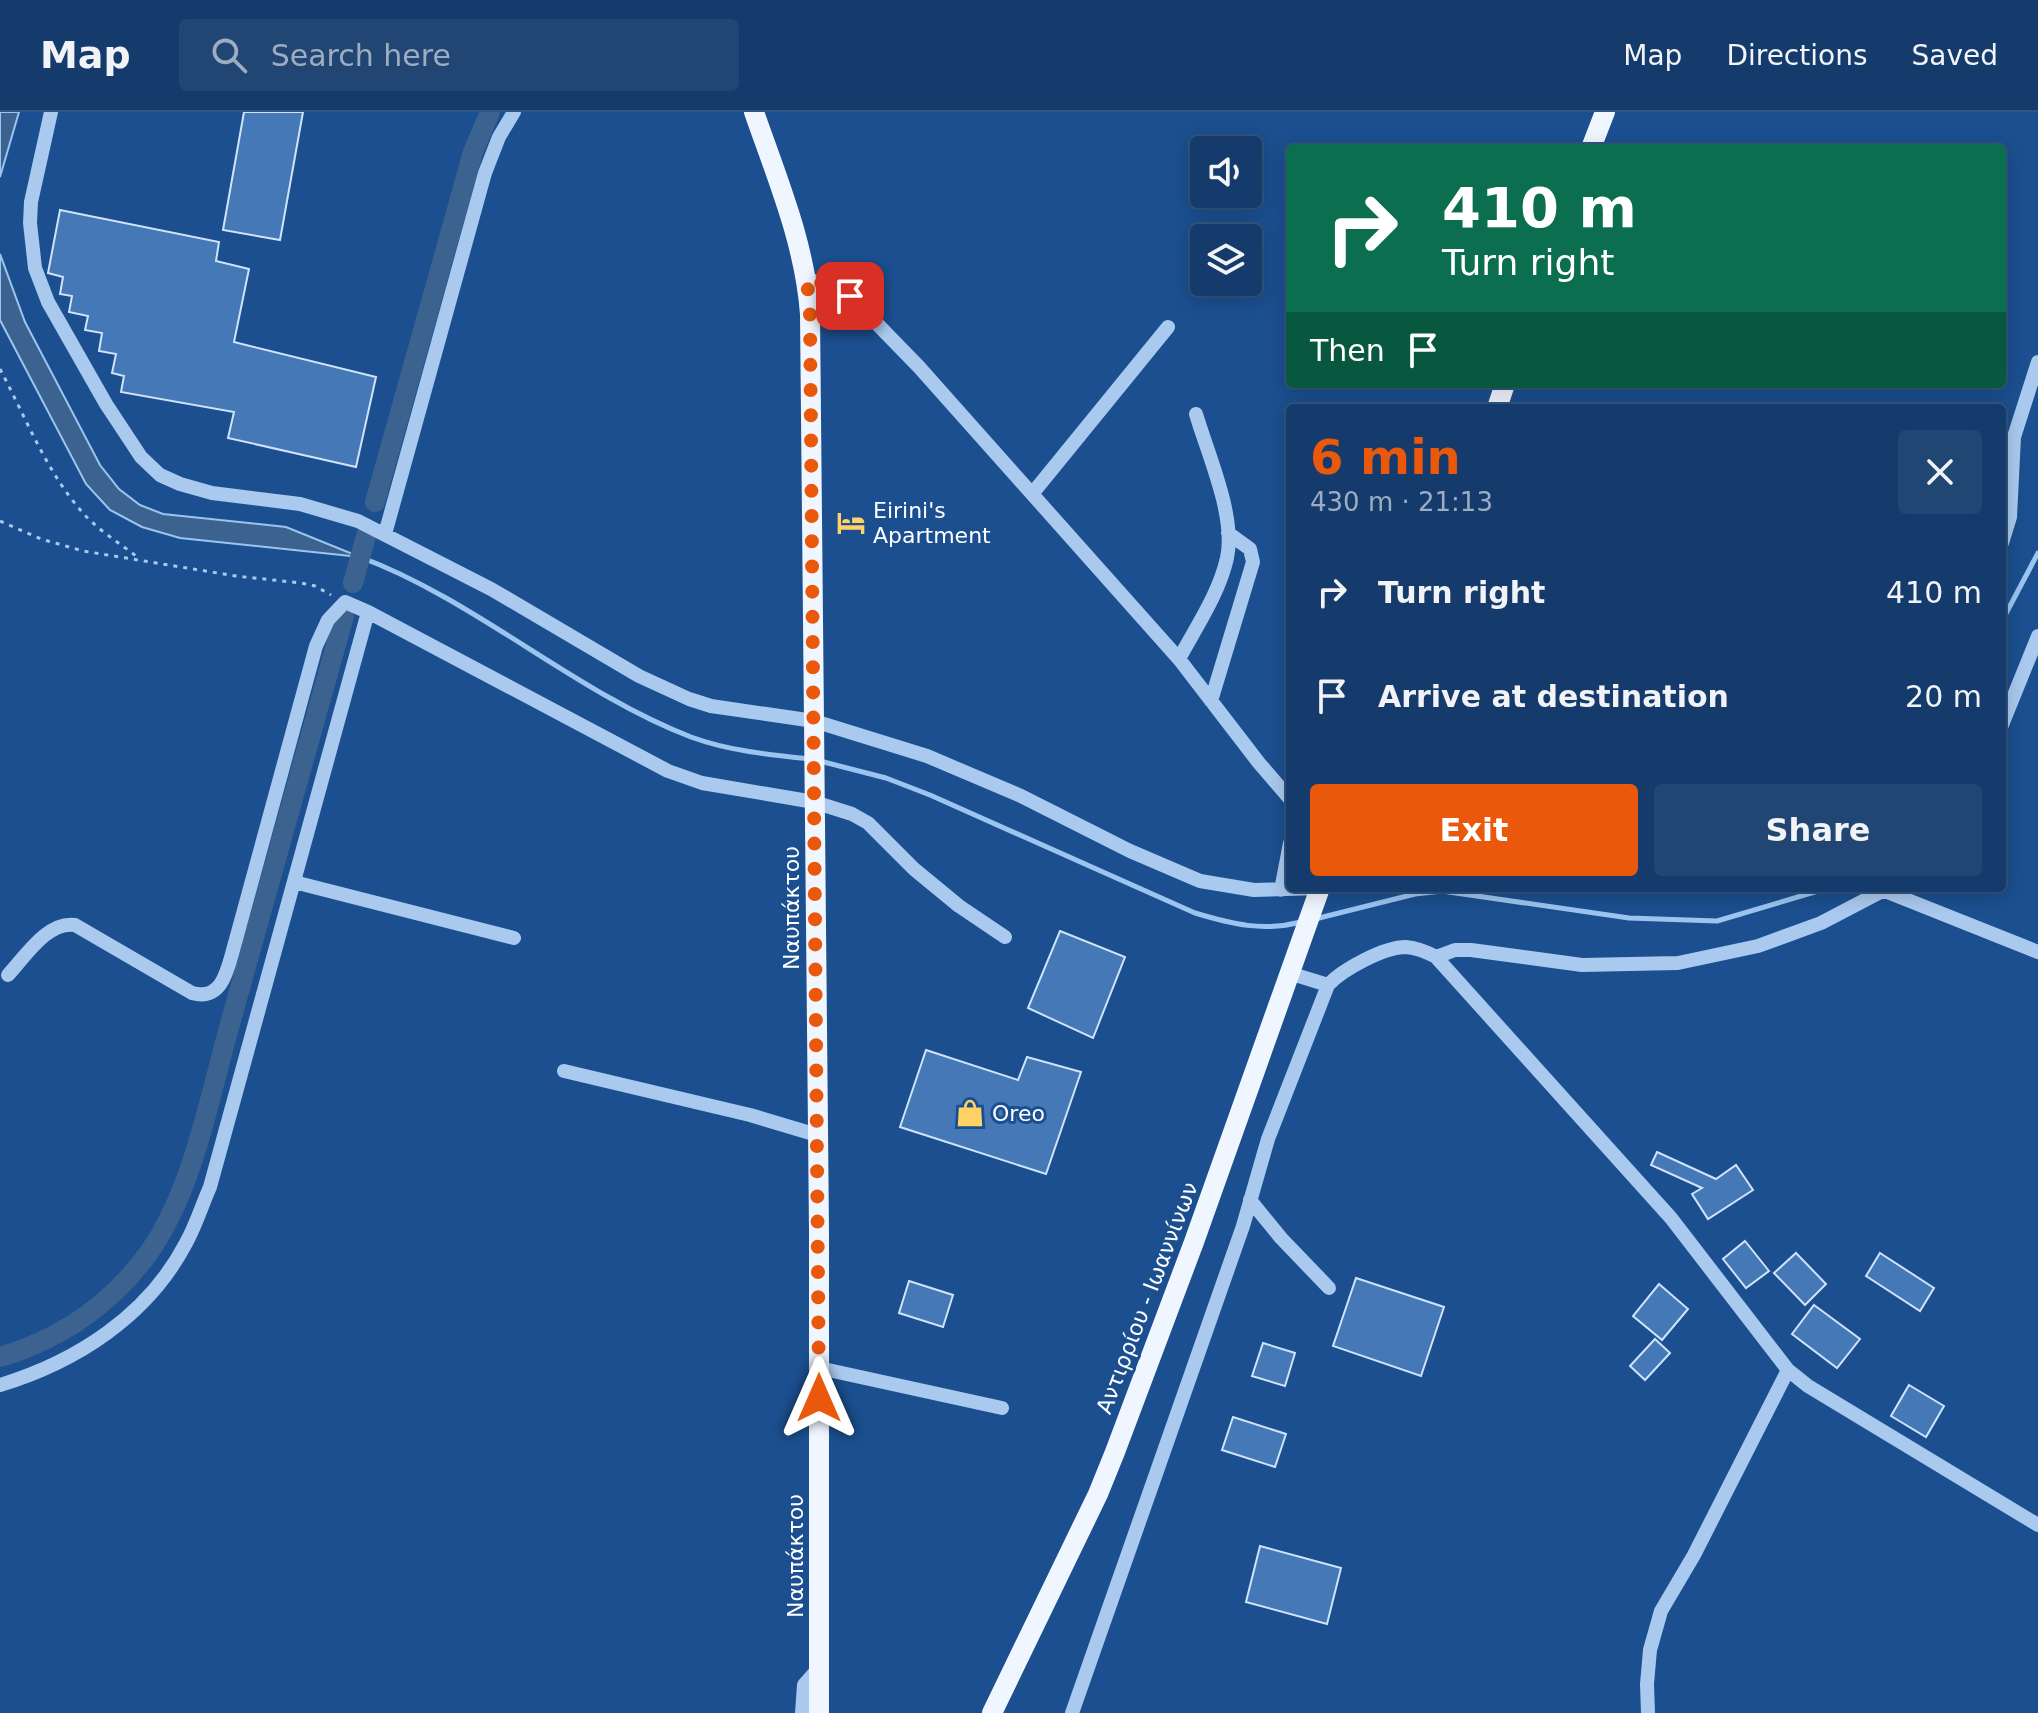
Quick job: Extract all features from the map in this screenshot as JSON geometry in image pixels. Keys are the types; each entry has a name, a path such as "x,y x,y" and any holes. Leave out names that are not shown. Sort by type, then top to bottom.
{"main road":[{"name":"Ναυπάκτου","path":"754,112 796,236 807,279 810,314 819,1713"},
{"path":"1593,144 1605,112"},
{"name":"Αντιρρίου - Ιωαννίνων","path":"992,1713 1098,1494 1115,1452 1260,1061 1319,892"}],"street":[{"path":"51,112 31,202 35,268 48,302 112,414 141,457 160,475 212,493 319,509 358,521 491,589 666,690 711,706 814,728 940,762 1021,796 1185,875 1239,888 1286,890"},
{"path":"385,534 485,173 499,137 514,112"},
{"path":"807,279 834,287 850,296 919,367 1179,659 1286,794"},
{"path":"1032,494 1168,327"},
{"path":"2006,530 2010,517 2014,437 2038,362"},
{"path":"1179,659 1218,584 1227,557 1228,533 1196,414"},
{"path":"1211,701 1253,562 1250,549 1228,533"},
{"path":"8,975 49,932 67,924 75,925 192,993 203,996 217,990 223,982 239,929 316,646 328,620 345,602 668,771 702,783 814,802 868,823 925,878 983,924 1005,937"},
{"path":"0,1385 65,1361 100,1339 131,1313 163,1279 186,1244 210,1187 368,612"},
{"path":"2006,715 2038,636"},
{"path":"1281,890 1286,864"},
{"path":"294,882 514,938"},
{"path":"1436,957 1455,950 1471,950 1582,965 1678,963 1758,946 1821,923 1883,892"},
{"path":"1892,892 2038,952"},
{"path":"1072,1713 1243,1226 1268,1139 1328,985 1347,969 1396,948 1413,948 1436,957 1671,1218 1788,1370 1808,1386 2038,1525"},
{"path":"1292,964 1328,985"},
{"path":"564,1071 750,1115 817,1135"},
{"path":"1250,1200 1329,1288"},
{"path":"819,1368 1002,1408"},
{"path":"1648,1713 1650,1650 1661,1611 1694,1555 1788,1370"},
{"path":"802,1713 804,1685 819,1668"}],"path":[{"path":"0,369 66,491 99,528 142,560"},
{"path":"0,521 83,551 236,576 301,583 315,586 345,602"}],"water":[{"path":"0,112 19,112 0,177"},
{"path":"0,254 25,322 100,465 119,489 140,505 163,514 286,527 360,557 180,538 142,527 110,510 86,484 0,320"}],"building":[{"path":"244,112 303,112 280,240 223,230"},
{"path":"60,210 219,242 216,261 249,269 234,342 376,377 356,467 228,438 234,412 121,392 124,376 112,373 116,354 99,351 102,333 85,330 88,316 69,312 72,296 60,294 63,277 48,273"},
{"path":"1060,931 1125,957 1093,1038 1028,1008"},
{"path":"926,1050 1018,1080 1027,1057 1081,1072 1046,1174 900,1127"},
{"path":"1657,1152 1716,1179 1736,1165 1753,1190 1708,1219 1692,1194 1702,1188 1651,1165"},
{"path":"1745,1241 1769,1271 1746,1288 1723,1259"},
{"path":"1796,1253 1826,1284 1805,1305 1774,1273"},
{"path":"1880,1253 1934,1288 1920,1311 1866,1276"},
{"path":"1356,1278 1444,1307 1421,1376 1333,1346"},
{"path":"909,1281 953,1295 943,1327 899,1313"},
{"path":"1659,1284 1688,1309 1662,1340 1633,1316"},
{"path":"1814,1305 1860,1339 1837,1368 1792,1334"},
{"path":"1655,1339 1670,1353 1645,1380 1630,1366"},
{"path":"1263,1343 1295,1353 1285,1386 1252,1376"},
{"path":"1909,1385 1944,1406 1926,1437 1891,1416"},
{"path":"1233,1417 1286,1434 1275,1467 1222,1450"},
{"path":"1260,1546 1341,1568 1327,1624 1246,1602"}],"waterway":[{"path":"375,502 473,152 490,112"},
{"path":"353,583 366,536"},
{"path":"2006,613 2038,553"},
{"path":"360,557 444,597 607,696 691,737 720,746 811,759"},
{"path":"0,1357 65,1329 102,1303 150,1251 178,1199 199,1141 344,616"},
{"path":"820,761 886,778 930,795 1195,913 1248,925 1274,926 1301,922"},
{"path":"1315,919 1433,892"},
{"path":"1449,892 1629,918 1717,921 1815,892"}],"place":[{"name":"Eirini's Apartment","path":"851,523"},
{"name":"Oreo","path":"970,1113"}],"route":[{"path":"819,1398 815,756 810,314 807,279 834,287 850,296"}]}
